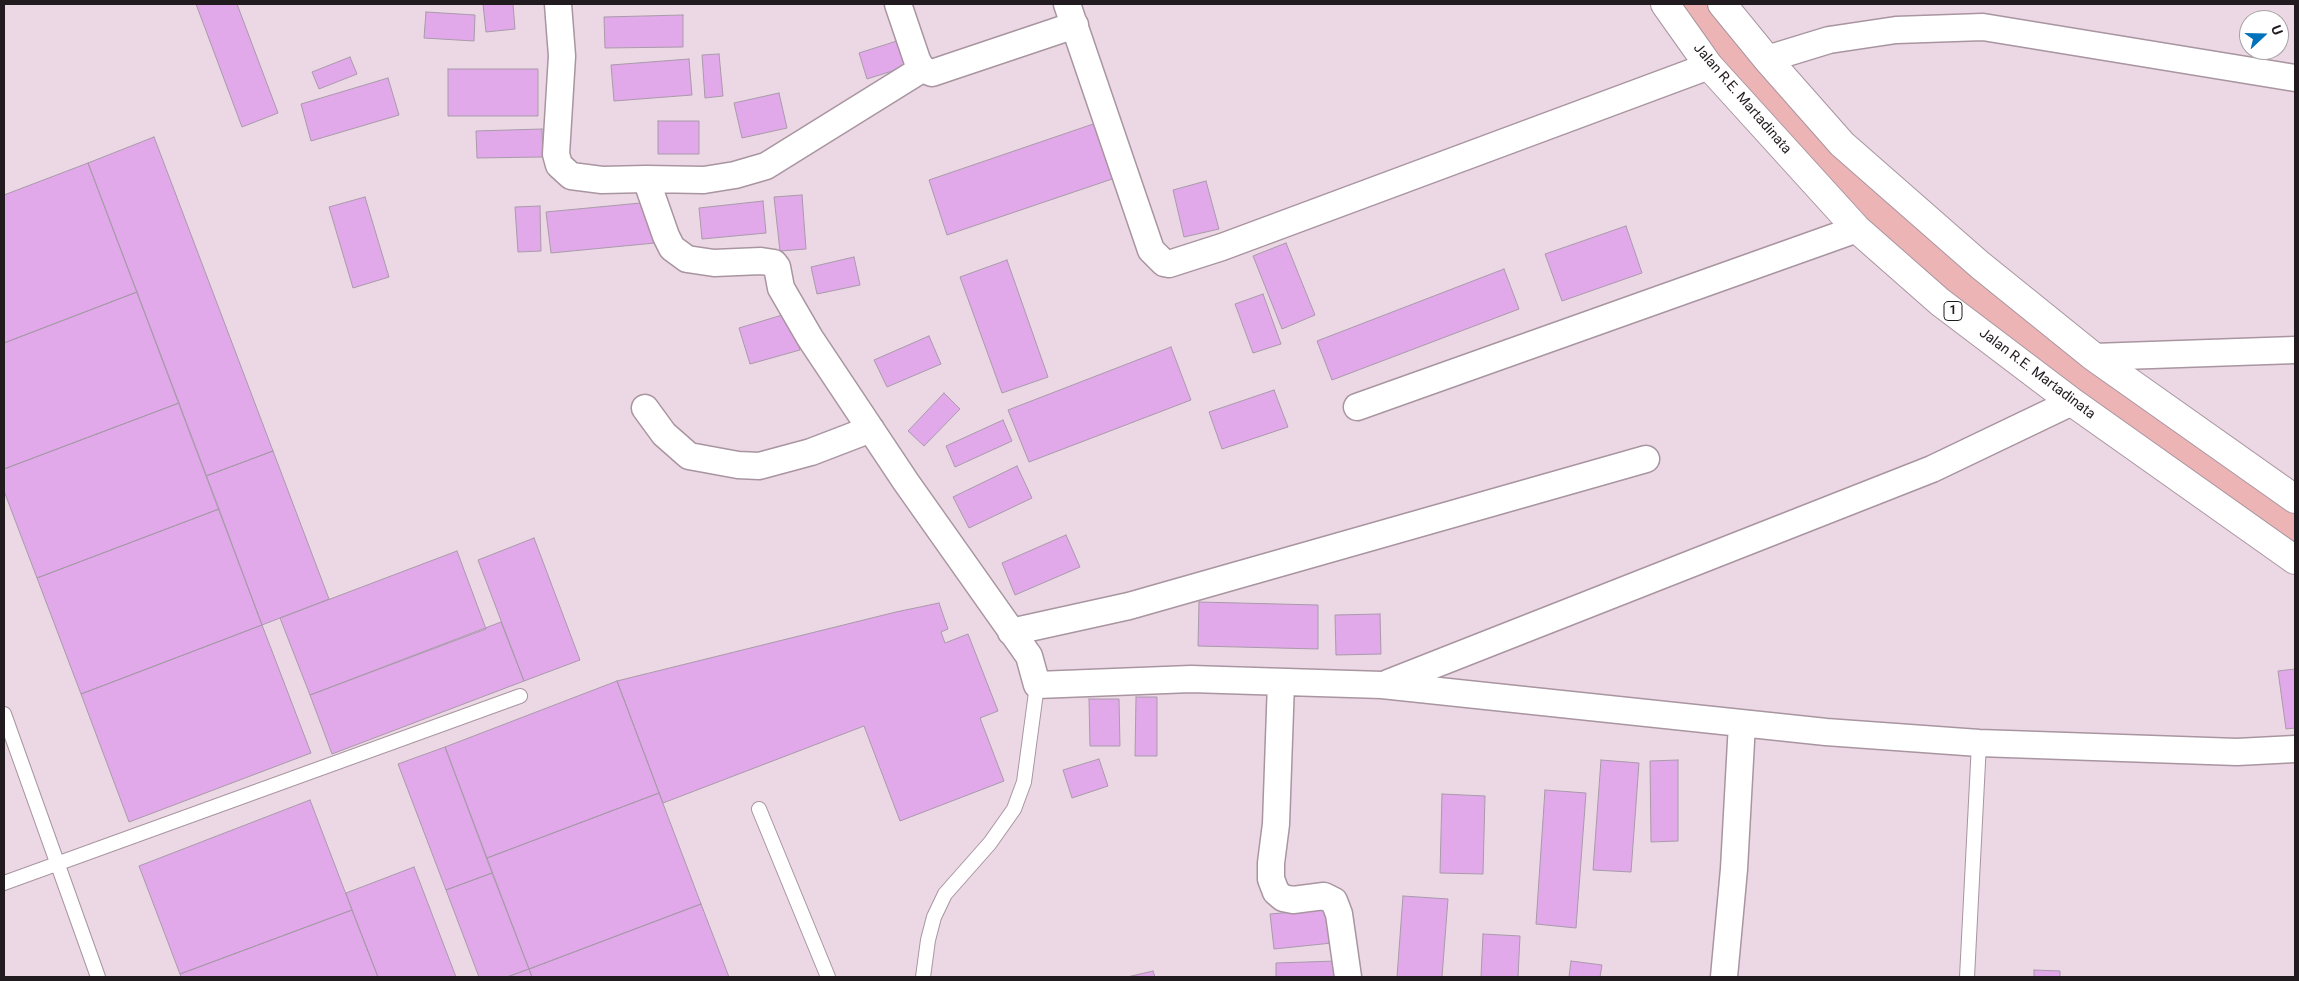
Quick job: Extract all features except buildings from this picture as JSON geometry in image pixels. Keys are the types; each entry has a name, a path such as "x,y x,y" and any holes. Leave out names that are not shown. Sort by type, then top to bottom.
{"highway":[{"name":"Jalan R.E. Martadinata","path":"1665,4 1709,66 1857,229 1940,302 2072,402 2295,560"},
{"path":"1722,4 1767,59 1842,144 1980,266 2094,357 2295,499"}],"street":[{"path":"558,4 562,56 556,154 558,165 571,176 602,180 704,180 734,175 766,166 922,69"},
{"path":"898,4 922,69 932,73 1071,14 1151,250 1164,263 1169,264 1222,247 1709,66"},
{"path":"1767,59 1829,40 1887,31 1983,27 2295,78"},
{"path":"646,179 666,236 672,248 681,256 687,259 714,263 761,260 774,263 777,267 781,288 810,338 1028,656 1037,685 1191,679 1382,685 1826,732 1979,744 2237,752 2295,750"},
{"path":"1357,406 1857,229"},
{"path":"2094,357 2295,350"},
{"path":"1382,685 1932,469 2072,402"},
{"path":"645,408 664,434 690,456 759,466 811,452 871,429"},
{"path":"1011,632 1129,606 1646,459"},
{"path":"1281,682 1276,824 1270,863 1271,879 1276,892 1283,898 1293,900 1324,896 1334,901 1338,914 1348,977"},
{"path":"1724,977 1734,869 1742,723"}],"lane":[{"path":"922,977 934,917 945,894 990,843 1014,809 1024,782 1037,685"},
{"path":"4,883 520,696"},
{"path":"4,714 98,977"},
{"path":"1967,977 1979,744"},
{"path":"759,809 828,977"}],"shaded area":[{"path":"1665,4 1722,4 1842,143 2295,499 2295,560 1940,302"}]}
